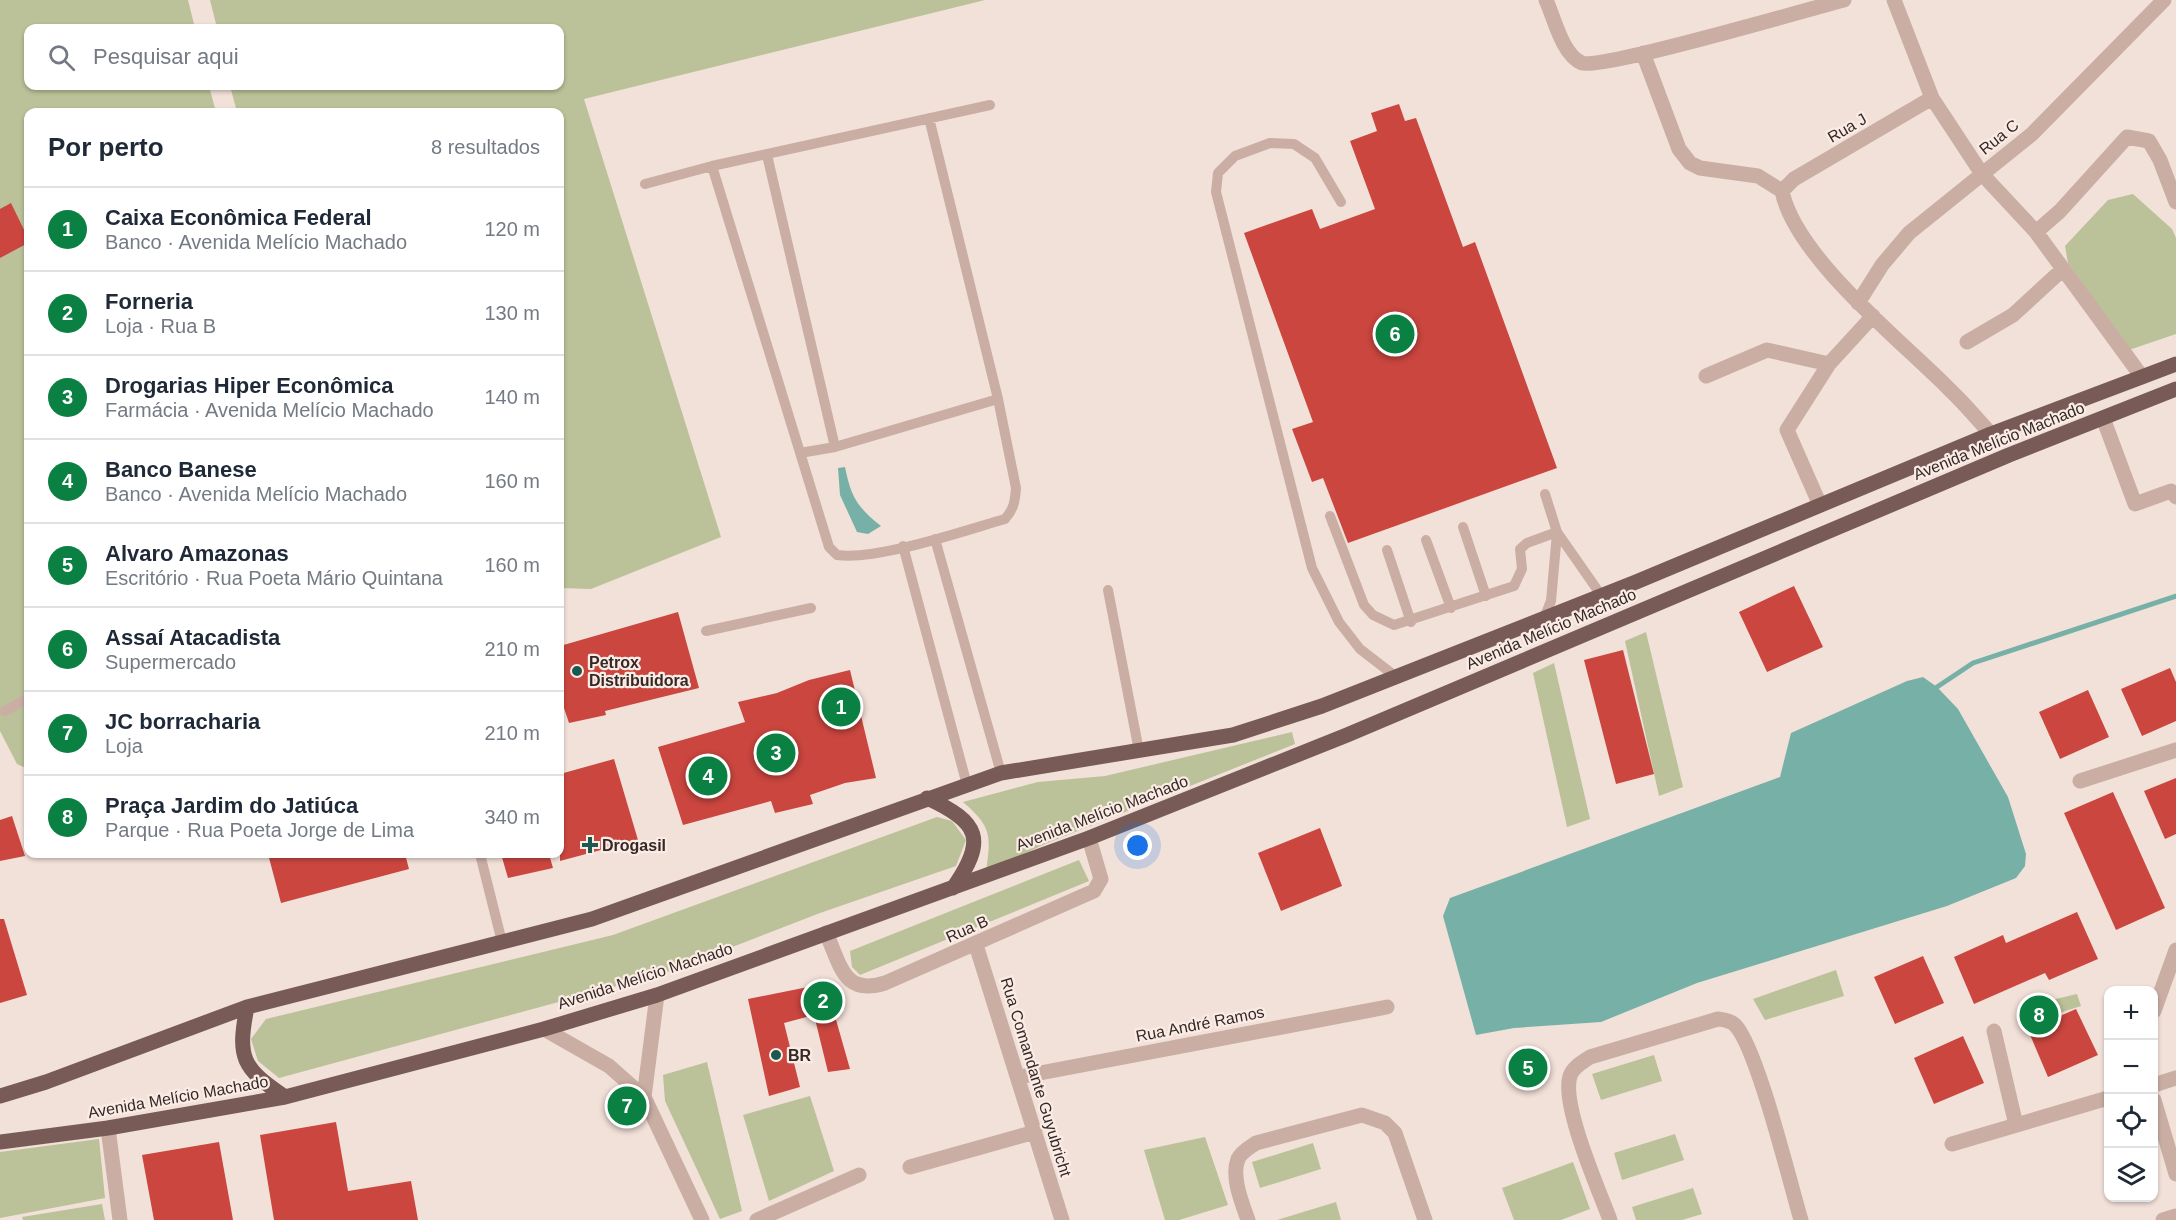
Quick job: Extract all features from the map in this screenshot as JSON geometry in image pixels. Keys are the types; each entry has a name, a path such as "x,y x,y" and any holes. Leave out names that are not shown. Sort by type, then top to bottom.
{"main road":[{"name":"Avenida Melício Machado","path":"0,1096 46,1082 247,1007 592,919 1001,773 1233,735 1322,706 1601,596 1991,434 2176,364"},
{"name":"Avenida Melício Machado","path":"0,1142 108,1128 285,1097 544,1029 657,995 1089,838 1347,735 2176,388"},
{"path":"927,798 953,810 969,825 974,837 974,853 953,888"},
{"path":"247,1007 241,1038 244,1060 260,1080 285,1097"}],"street":[{"path":"1546,0 1567,48 1582,63 1643,53 1844,0"},
{"path":"1894,0 1932,98 1982,174 2036,232 2142,377"},
{"name":"Rua C","path":"1858,303 1882,265 1909,233 2032,134 2164,0"},
{"path":"1643,53 1678,149 1690,163 1700,168 1758,176 1782,191 1785,203 1815,253 1858,303 1951,390 1991,434"},
{"name":"Rua J","path":"1782,191 1794,179 1932,98"},
{"path":"2036,232 2060,211 2127,137 2149,141 2160,160 2176,202"},
{"path":"1967,342 2013,315 2062,270"},
{"path":"1820,505 1787,430 1829,364 1873,316"},
{"path":"1706,375 1767,350 1829,364"},
{"path":"2103,418 2135,504 2171,491 2176,497"},
{"path":"2080,781 2176,750"},
{"name":"Rua B","path":"826,933 847,977 855,985 868,988 976,945 1094,891 1101,879 1089,838"},
{"name":"Rua Comandante Guyubricht","path":"976,945 1062,1220"},
{"path":"2158,1000 2176,950"},
{"path":"644,1097 657,995"},
{"name":"Rua André Ramos","path":"1019,1077 1387,1007"},
{"path":"1610,1220 1573,1117 1570,1076 1577,1065 1590,1057 1695,1024 1727,1020 1734,1023 1743,1036 1758,1076 1801,1220"},
{"path":"544,1029 609,1066 644,1097 702,1220"},
{"path":"1994,1031 2016,1125"},
{"path":"2158,1084 2176,1078"},
{"path":"1952,1144 2104,1099"},
{"path":"2158,1113 2176,1174"},
{"path":"1248,1220 1240,1196 1238,1158 1256,1143 1362,1115 1385,1123 1395,1133 1425,1220"},
{"path":"108,1128 120,1220"},
{"path":"910,1167 1035,1132"},
{"path":"757,1220 859,1175"},
{"path":"2163,1220 2176,1216"}],"lane":[{"path":"645,184 712,166 990,105"},
{"path":"712,166 829,547 837,555 848,557 903,546 1005,519 1012,511 1016,488 998,399 929,118"},
{"path":"1341,202 1315,158 1294,144 1270,143 1235,156 1218,173 1216,192 1312,568 1339,622 1360,649 1395,676"},
{"path":"767,155 835,447"},
{"path":"800,453 835,447 998,399"},
{"path":"1545,494 1557,532 1601,596"},
{"path":"1330,516 1364,605 1384,622 1401,625 1514,586 1522,569 1518,554 1522,546 1557,532"},
{"path":"1463,527 1486,596"},
{"path":"1544,618 1551,601 1557,532"},
{"path":"935,538 1001,773"},
{"path":"1426,540 1452,608"},
{"path":"903,546 967,785"},
{"path":"1386,550 1411,622"},
{"path":"1108,590 1139,751"},
{"path":"706,631 811,608"},
{"path":"5,711 24,700"},
{"path":"481,858 502,942"}],"green space":[{"path":"0,0 188,0 194,24 24,24 24,90 210,90 215,108 24,108 24,767 17,764 0,731"},
{"path":"210,0 985,0 584,99 721,537 591,589 564,588 564,108 236,108 231,90 564,90 564,24 216,24"},
{"path":"2133,194 2172,229 2176,238 2176,334 2129,350 2068,263 2065,246 2108,200"},
{"path":"1646,632 1683,787 1659,796 1625,641"},
{"path":"1554,663 1590,819 1567,827 1533,673"},
{"path":"1292,732 1295,744 1045,844 986,872 989,849 987,832 980,818 963,802 1038,782 1105,776"},
{"path":"937,817 952,821 966,840 956,866 820,913 665,973 279,1078 258,1061 251,1039 266,1019 613,935"},
{"path":"1079,860 1089,881 860,975 852,967 850,951"},
{"path":"1836,970 1844,996 1765,1020 1753,999"},
{"path":"2077,994 2081,1006 2028,1023 2021,1007"},
{"path":"1654,1055 1662,1081 1601,1100 1592,1074"},
{"path":"707,1062 742,1211 720,1219 665,1101 663,1075"},
{"path":"810,1096 834,1171 769,1201 743,1115"},
{"path":"1675,1134 1684,1160 1622,1180 1614,1153"},
{"path":"1205,1137 1228,1205 1179,1220 1165,1220 1144,1150"},
{"path":"99,1139 105,1198 0,1218 0,1152"},
{"path":"1313,1143 1321,1169 1260,1188 1252,1162"},
{"path":"1573,1162 1590,1209 1561,1220 1514,1220 1502,1188"},
{"path":"1693,1188 1702,1214 1682,1220 1636,1220 1632,1207"},
{"path":"1336,1202 1341,1220 1277,1220"},
{"path":"102,1204 105,1220 23,1220 22,1217"}],"water":[{"path":"845,467 856,501 881,526 868,534 857,532 840,495 838,468"},
{"path":"1923,677 1937,687 1958,709 2008,797 2026,854 2025,866 2016,878 1947,906 1697,983 1601,1022 1514,1028 1476,1035 1443,916 1450,898 1780,777 1791,733 1907,681"}],"building":[{"path":"1399,104 1405,121 1416,118 1463,247 1475,242 1557,468 1348,543 1323,478 1312,482 1292,429 1313,422 1244,233 1312,209 1320,229 1375,209 1350,141 1377,131 1371,113"},
{"path":"11,203 24,230 24,245 0,258 0,209"},
{"path":"1794,586 1823,647 1767,672 1739,612"},
{"path":"678,612 699,688 605,711 606,715 569,723 564,708 564,645"},
{"path":"1623,650 1654,774 1616,784 1584,660"},
{"path":"2170,668 2176,682 2176,721 2142,736 2121,689"},
{"path":"850,670 876,778 845,783 810,795 813,804 775,813 771,801 683,825 658,747 745,722 738,702 777,693 809,680"},
{"path":"2088,690 2109,737 2060,759 2039,712"},
{"path":"614,759 638,840 560,861 560,858 564,858 564,773"},
{"path":"2176,778 2176,834 2165,839 2144,791"},
{"path":"2113,792 2165,908 2116,930 2064,813"},
{"path":"12,816 24,856 0,861 0,820"},
{"path":"1320,828 1342,886 1281,911 1258,853"},
{"path":"269,858 406,858 409,869 281,903"},
{"path":"502,858 550,858 553,868 508,878"},
{"path":"2077,912 2098,959 2049,980 2045,973 1974,1004 1954,957 2003,935 2006,943"},
{"path":"0,919 4,919 27,995 0,1003"},
{"path":"1923,956 1944,1003 1895,1024 1874,977"},
{"name":"BR","path":"808,987 809,990 827,988 850,1069 828,1072 814,1015 784,1023 800,1087 769,1096 748,999"},
{"path":"2076,1009 2098,1055 2048,1077 2028,1030"},
{"path":"1963,1036 1984,1083 1934,1104 1914,1058"},
{"path":"336,1122 348,1191 411,1181 418,1220 274,1220 260,1135"},
{"path":"219,1142 233,1220 154,1220 142,1155"}],"waterway":[{"path":"1937,687 1973,663 2176,596"}],"place":[{"name":"Assaí Atacadista","path":"1395,334"},
{"name":"Petrox Distribuidora","path":"577,671"},
{"name":"Caixa Econômica Federal","path":"841,707"},
{"name":"Drogarias Hiper Econômica","path":"776,753"},
{"name":"Banco Banese","path":"708,776"},
{"name":"Drogasil","path":"590,845"},
{"name":"Forneria","path":"823,1001"},
{"name":"Praça Jardim do Jatiúca","path":"2039,1015"},
{"name":"BR","path":"776,1055"},
{"name":"Alvaro Amazonas","path":"1528,1068"},
{"name":"JC borracharia","path":"627,1106"}]}
